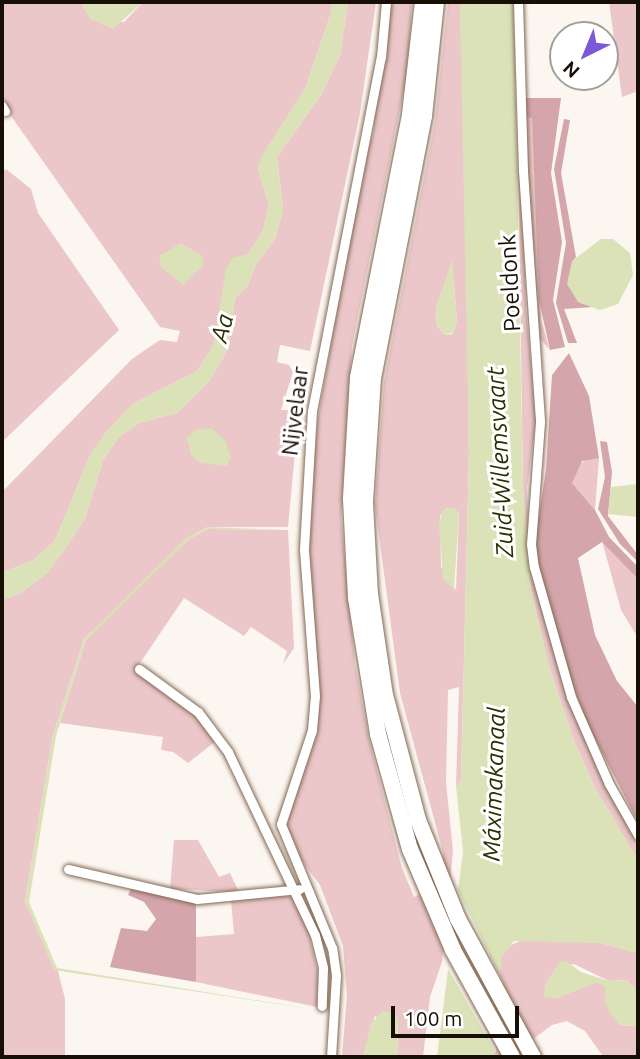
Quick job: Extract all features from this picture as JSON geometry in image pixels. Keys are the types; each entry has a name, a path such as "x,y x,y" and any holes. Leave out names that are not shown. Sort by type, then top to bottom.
{"highway":[{"path":"423,2 410,115 358,377 351,499 356,598 369,686 393,796 417,869 446,934 512,1057"},
{"path":"436,2 426,103 379,330 365,503 379,662 418,820 482,969 533,1057"}],"street":[{"name":"Nijvelaar","path":"281,824 312,730 315,696 304,549 312,411 381,57 386,2"},
{"name":"Poeldonk","path":"518,2 527,247 540,422 532,556 571,697 609,784 638,835"},
{"path":"139,669 198,712 214,730 296,889 323,968 322,1006"},
{"path":"264,827 281,824 332,948 336,975 331,1057"},
{"path":"68,869 197,899 308,889"}],"shaded area":[{"path":"2,2 81,2 91,19 124,22 143,2 331,2 331,13 306,87 258,169 269,204 263,231 248,254 226,273 214,345 197,371 133,404 108,430 90,455 55,541 33,560 2,573 2,492 132,359 160,340 177,342 180,331 160,327 11,116 2,94"},
{"path":"348,2 376,2 360,113 310,351 280,345 277,362 289,365 293,372 281,410 299,410 288,527 208,527 188,537 84,639 53,735 25,902 58,971 65,999 65,1057 2,1057 2,600 21,593 48,572 65,549 85,518 103,460 119,437 139,423 177,413 210,380 228,349 235,298 248,285 256,264 275,239 283,209 277,157 321,95 340,55"},
{"path":"388,2 412,2 408,69 352,346 341,519 355,664 369,740 402,868 414,897 435,887 443,869 443,852 400,693 375,506 384,382 435,121 448,2 460,2 469,454 461,780 456,786 459,687 448,690 446,782 453,851 442,962 430,997 423,1057 397,1057 398,1026 375,1016 363,1057 342,1057 347,996 343,946 320,885 291,847 285,823 316,731 320,697 308,568 309,505 318,419 361,173 373,134","holes":["452,262 457,321 452,334 445,335 437,326 436,308","447,508 459,513 456,590 441,567 440,516"]},
{"path":"516,2 526,311 536,420 527,488 529,545 536,589 569,698 638,839 638,860 596,790 574,741 548,663 531,591 523,488"},
{"path":"609,2 638,2 638,91 622,97 619,75 619,21 612,21"},
{"path":"523,98 561,98 551,173 562,242 553,300 565,347 550,350 539,300 532,118 524,117"},
{"path":"524,117 532,117 541,320 550,350 535,333"},
{"path":"564,119 570,120 561,173 576,257 572,262 578,302 593,307 564,309 577,343 568,343 556,303 566,243 554,169"},
{"path":"6,169 31,189 38,213 119,330 2,442 2,173"},
{"path":"569,353 589,396 599,458 582,461 572,483 595,510 609,537 638,567 638,579 602,542 578,558 595,635 617,681 638,707 638,822 587,723 571,681 534,548 546,470 552,375"},
{"path":"600,441 607,442 612,472 608,516 638,555 638,562 620,544 598,509 605,477"},
{"path":"588,458 599,458 595,510 572,483 576,467"},
{"path":"208,529 288,530 294,648 283,664 287,651 251,627 244,636 184,598 136,669 194,715 216,741 188,763 173,752 161,750 163,737 60,723 86,640 95,627 189,539"},
{"path":"602,541 638,579 638,638 621,610"},
{"path":"174,840 198,840 219,877 230,873 239,892 170,889"},
{"path":"132,887 196,901 196,982 110,967 121,928 147,931 156,919 144,902 128,895"},
{"path":"275,894 294,898 308,929 318,974 317,1007 196,982 196,937 234,934 231,900"},
{"path":"524,939 601,943 638,953 638,992 626,980 609,981 574,964 556,968 545,985 556,998 596,982 605,985 620,1025 638,1026 638,1057 602,1055 585,1031 567,1021 552,1025 509,1057 493,1057 501,958 505,948"}],"water":[{"path":"81,2 143,2 113,29 91,19"},
{"name":"Aa","path":"331,2 348,2 340,55 321,95 277,157 283,209 275,239 256,264 248,285 235,298 228,349 210,380 177,413 139,423 119,437 103,460 85,518 65,549 48,572 21,593 2,600 2,573 33,560 55,541 90,455 108,430 133,404 197,371 214,345 226,269 232,258 248,254 263,231 269,204 258,169 262,155 306,87 331,13"},
{"path":"460,2 514,2 523,488 531,591 548,663 574,741 596,790 638,860 638,953 601,943 514,941 501,958 493,1057 437,1057 463,851 456,786 461,780 469,454"},
{"path":"601,239 613,239 630,253 633,275 618,304 600,310 578,302 567,284 572,261"},
{"path":"181,243 202,256 204,265 183,285 161,267 159,256"},
{"path":"452,261 457,321 454,332 445,335 437,326 436,307"},
{"path":"211,428 225,440 231,458 226,466 201,463 191,455 187,438 195,430"},
{"path":"638,484 638,517 608,514 611,487"},
{"path":"454,507 459,513 454,590 443,578 439,523 443,510"},
{"path":"208,527 288,530 208,529 189,539 86,640 56,736 29,902 57,968 317,1010 54,970 25,902 53,735 84,639 187,537"},
{"path":"566,961 581,972 609,981 626,980 638,992 638,1026 620,1025 605,1003 605,986 596,982 556,998 544,997 545,985 560,962"},
{"path":"382,1011 392,1012 398,1019 397,1057 363,1057 371,1024"}],"pier":[{"path":"457,888 503,982 496,1053 448,969"}],"water label":[{"name":"Zuid-Willemsvaart","path":"500,462"},
{"name":"Máximakanaal","path":"494,784"}]}
